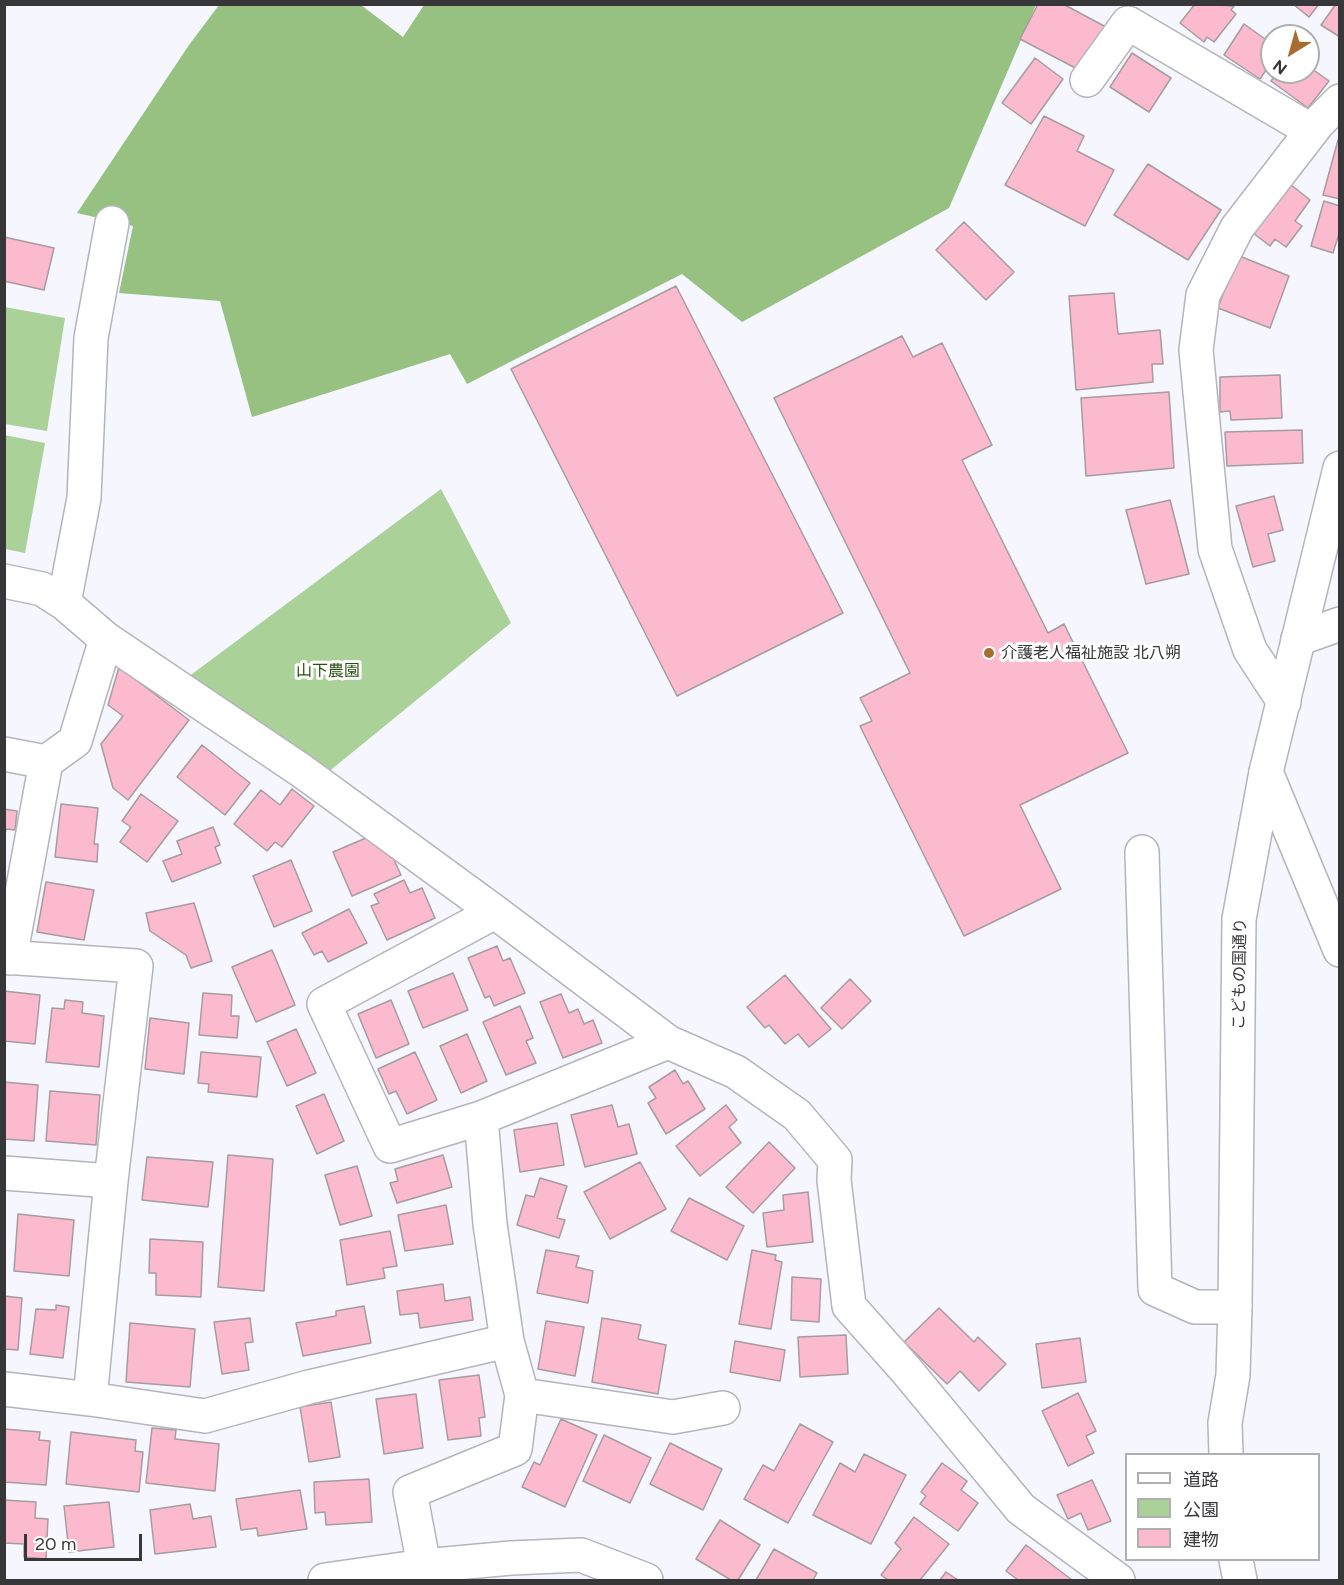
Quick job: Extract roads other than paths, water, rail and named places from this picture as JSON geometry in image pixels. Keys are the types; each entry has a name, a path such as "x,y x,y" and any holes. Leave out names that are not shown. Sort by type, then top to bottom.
{"street":[{"path":"1087,80 1128,23 1312,131"},
{"path":"1284,702 1250,650 1215,549 1196,350 1203,295 1237,228 1312,131 1340,101"},
{"path":"64,603 84,498 91,338 112,223"},
{"name":"こどもの国通り","path":"1226,1453 1225,1424 1233,1375 1235,1307 1239,920 1266,772 1340,468"},
{"path":"4,581 42,589 64,603 106,639 302,771 668,1042 736,1072 797,1115 835,1160 834,1180 849,1306 906,1370 1021,1509 1118,1581"},
{"path":"1298,639 1340,624"},
{"path":"90,1399 111,1182 136,966 7,957 46,762 75,741 106,639"},
{"path":"4,754 46,762"},
{"path":"1266,772 1340,950"},
{"path":"1142,852 1155,1289 1195,1308 1235,1307"},
{"path":"495,912 324,1004 390,1146 481,1118 668,1042"},
{"path":"424,1566 410,1492 515,1449 522,1395 507,1341 490,1224 481,1118"},
{"path":"4,1173 111,1182"},
{"path":"4,1389 205,1416 309,1387 507,1341"},
{"path":"522,1395 673,1417 723,1408"},
{"path":"325,1581 424,1566 511,1558 581,1555 646,1581"},
{"path":"1236,1561 1240,1581"}],"place":[{"name":"介護老人福祉施設 北八朔","path":"989,653"}],"park label":[{"name":"山下農園","path":"328,671"}]}
